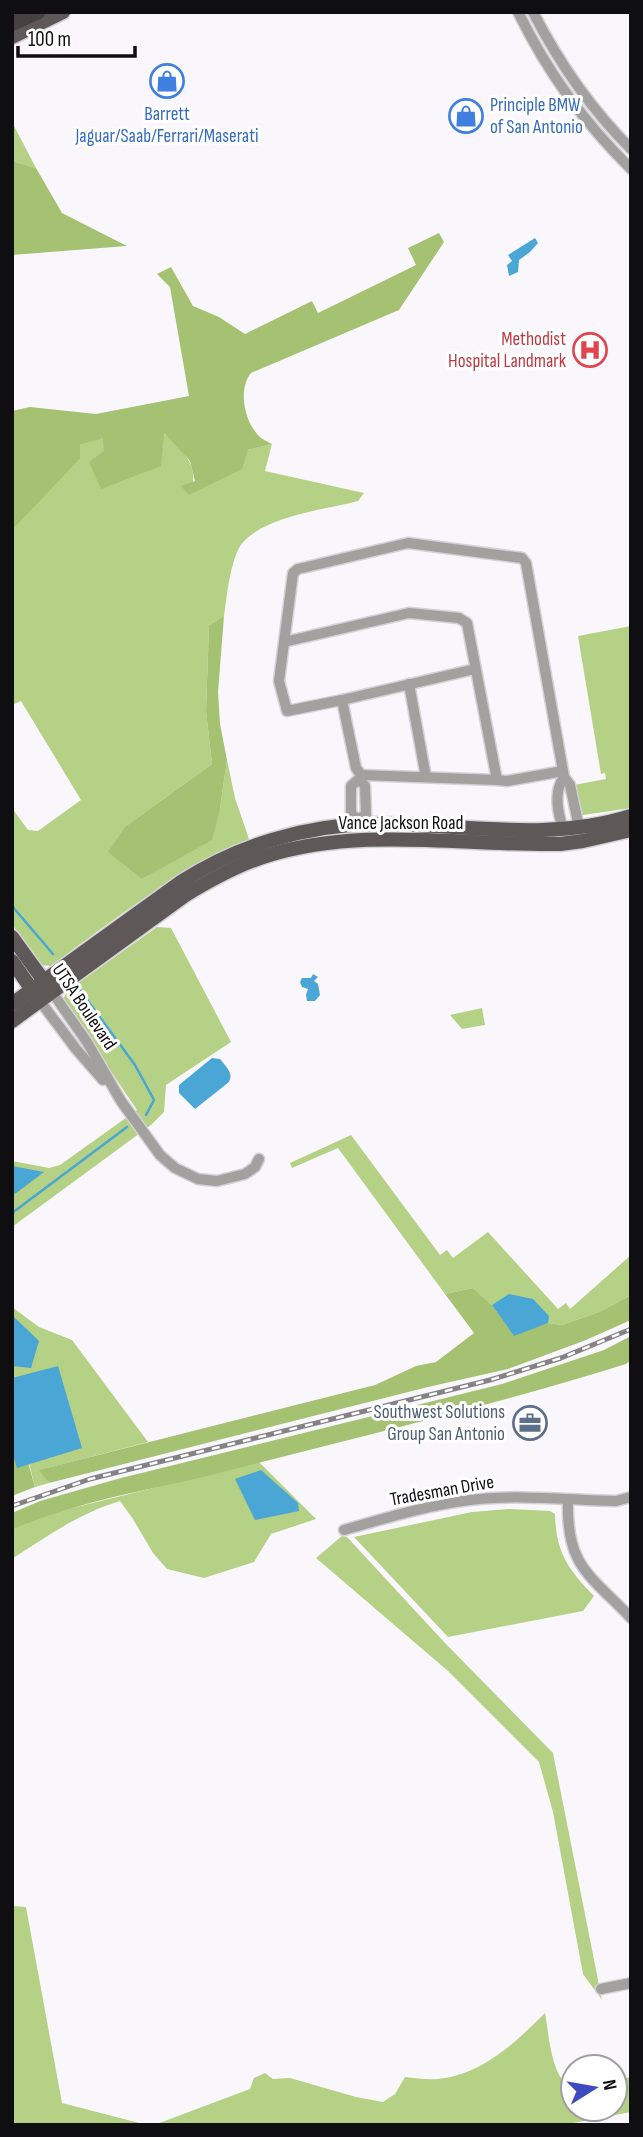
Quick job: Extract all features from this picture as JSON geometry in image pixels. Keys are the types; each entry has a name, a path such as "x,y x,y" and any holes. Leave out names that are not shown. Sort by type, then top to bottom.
{"highway":[{"path":"12,23 37,12"}],"main road":[{"path":"12,37 63,12"},
{"name":"Vance Jackson Road","path":"12,1021 42,991 203,868 260,843 358,822 530,831 579,827 631,816"},
{"name":"Vance Jackson Road","path":"12,1004 42,991 211,880 264,856 338,841 396,838 560,844 631,830"},
{"name":"UTSA Boulevard","path":"12,937 42,991"},
{"name":"UTSA Boulevard","path":"12,961 42,991"}],"street":[{"path":"518,12 539,54 567,97 603,141 631,169"},
{"path":"533,12 551,47 579,89 631,149"},
{"path":"475,669 287,711 279,681 293,573 298,569 408,543 522,558 526,563 563,774 570,785 579,827"},
{"path":"284,642 409,614 459,618 467,623 497,780"},
{"path":"409,684 426,777"},
{"path":"342,700 356,768 360,777 365,786 366,815 358,822 351,814 350,795 351,786 360,777 507,781 563,774"},
{"path":"563,774 558,786 559,815 563,829"},
{"path":"350,795 365,794"},
{"path":"558,799 572,797"},
{"name":"UTSA Boulevard","path":"42,991 76,1049 121,1101 160,1155 175,1168 198,1179 217,1181 245,1174 255,1167 259,1159"},
{"name":"Tradesman Drive","path":"344,1530 429,1507 471,1500 513,1497 616,1501 631,1497"},
{"path":"568,1500 567,1526 571,1547 579,1564 631,1618"},
{"path":"601,1989 631,1983"}],"green space":[{"path":"12,122 36,168 12,161"},
{"path":"12,161 36,168 62,213 127,246 12,255"},
{"path":"439,233 444,242 399,310 251,373 245,387 246,413 258,435 272,444 248,450 242,469 189,495 181,486 195,481 190,461 164,433 161,466 101,489 89,462 104,451 103,438 80,445 80,459 14,528 12,411 30,407 96,414 189,396 170,287 157,274 171,267 193,306 219,317 245,334 312,301 318,313 416,265 408,248"},
{"path":"163,432 192,467 189,495 248,450 272,444 265,471 364,493 358,501 273,523 245,540 232,567 224,616 209,625 206,711 212,764 126,826 142,879 169,863 220,809 227,760 235,798 249,839 171,881 51,966 40,965 12,924 12,808 28,830 38,831 81,800 21,701 12,705 12,520 14,527 80,459 80,445 104,437 104,451"},
{"path":"224,616 218,692 220,724 227,760 220,809 212,840 142,879 108,852 126,826 212,764 206,711 209,625"},
{"path":"631,626 631,808 583,815 574,785 606,779 605,773 601,774 578,636"},
{"path":"157,927 171,928 231,1042 166,1085 164,1112 151,1125 12,1227 12,1161 49,1168 60,1165 137,1110 63,1000 67,991"},
{"path":"482,1008 485,1025 462,1029 450,1015"},
{"path":"351,1135 440,1255 447,1250 453,1258 488,1232 558,1309 566,1303 570,1309 631,1255 631,1295 599,1312 562,1325 548,1323 514,1336 492,1305 473,1288 445,1294 338,1148 292,1168 290,1163"},
{"path":"473,1288 492,1305 514,1335 548,1323 562,1325 599,1312 631,1295 631,1320 508,1369 49,1483 39,1470 375,1385 416,1366 436,1362 474,1333 445,1294"},
{"path":"12,1307 39,1327 72,1340 148,1442 40,1470 49,1483 35,1487 28,1459 12,1448"},
{"path":"631,1336 631,1360 626,1364 419,1422 85,1504 12,1530 12,1513 40,1501 121,1478 502,1384 604,1350"},
{"path":"12,1448 27,1459 35,1487 12,1496"},
{"path":"259,1462 316,1519 271,1534 254,1562 204,1578 167,1569 153,1553 120,1501 77,1519 12,1559 12,1530 48,1514"},
{"path":"509,1509 550,1511 555,1514 558,1539 565,1560 594,1596 583,1611 448,1637 354,1537 472,1512"},
{"path":"342,1536 347,1537 445,1643 553,1753 602,2000 583,1974 553,1812 539,1762 448,1671 316,1558"},
{"path":"12,1906 26,1907 62,2103 147,2125 12,2125"},
{"path":"545,2013 559,2074 559,2123 573,2123 154,2125 250,2089 254,2078 265,2073 273,2079 290,2078 383,2102 395,2094 405,2077 438,2079 469,2071 484,2064 522,2035"},
{"path":"631,2077 631,2112 629,2112"}],"water":[{"path":"535,238 538,243 519,260 518,272 509,276 507,265 512,261 508,255"},
{"path":"313,974 318,977 314,981 318,984 320,995 315,1001 307,1001 308,989 302,987 300,982 302,978 311,978"},
{"path":"212,1058 220,1059 229,1070 229,1082 195,1109 179,1093 179,1085"},
{"path":"12,1166 44,1172 15,1194 12,1191"},
{"path":"509,1294 533,1299 549,1316 548,1323 514,1336 492,1305"},
{"path":"12,1315 39,1341 31,1368 12,1366"},
{"path":"58,1366 82,1448 17,1468 12,1451 12,1378"},
{"path":"261,1470 298,1503 299,1511 255,1520 235,1479"}],"waterway":[{"path":"12,906 53,954"},
{"path":"77,986 135,1065 154,1100 146,1115"},
{"path":"12,1213 127,1127"}],"railway":[{"path":"12,1506 90,1479 490,1380 561,1358 631,1329"}],"place":[{"name":"Barrett Jaguar/Saab/Ferrari/Maserati","path":"167,81"},
{"name":"Principle BMW of San Antonio","path":"466,116"},
{"name":"Methodist Hospital Landmark","path":"590,350"},
{"name":"Southwest Solutions Group San Antonio","path":"530,1423"}]}
